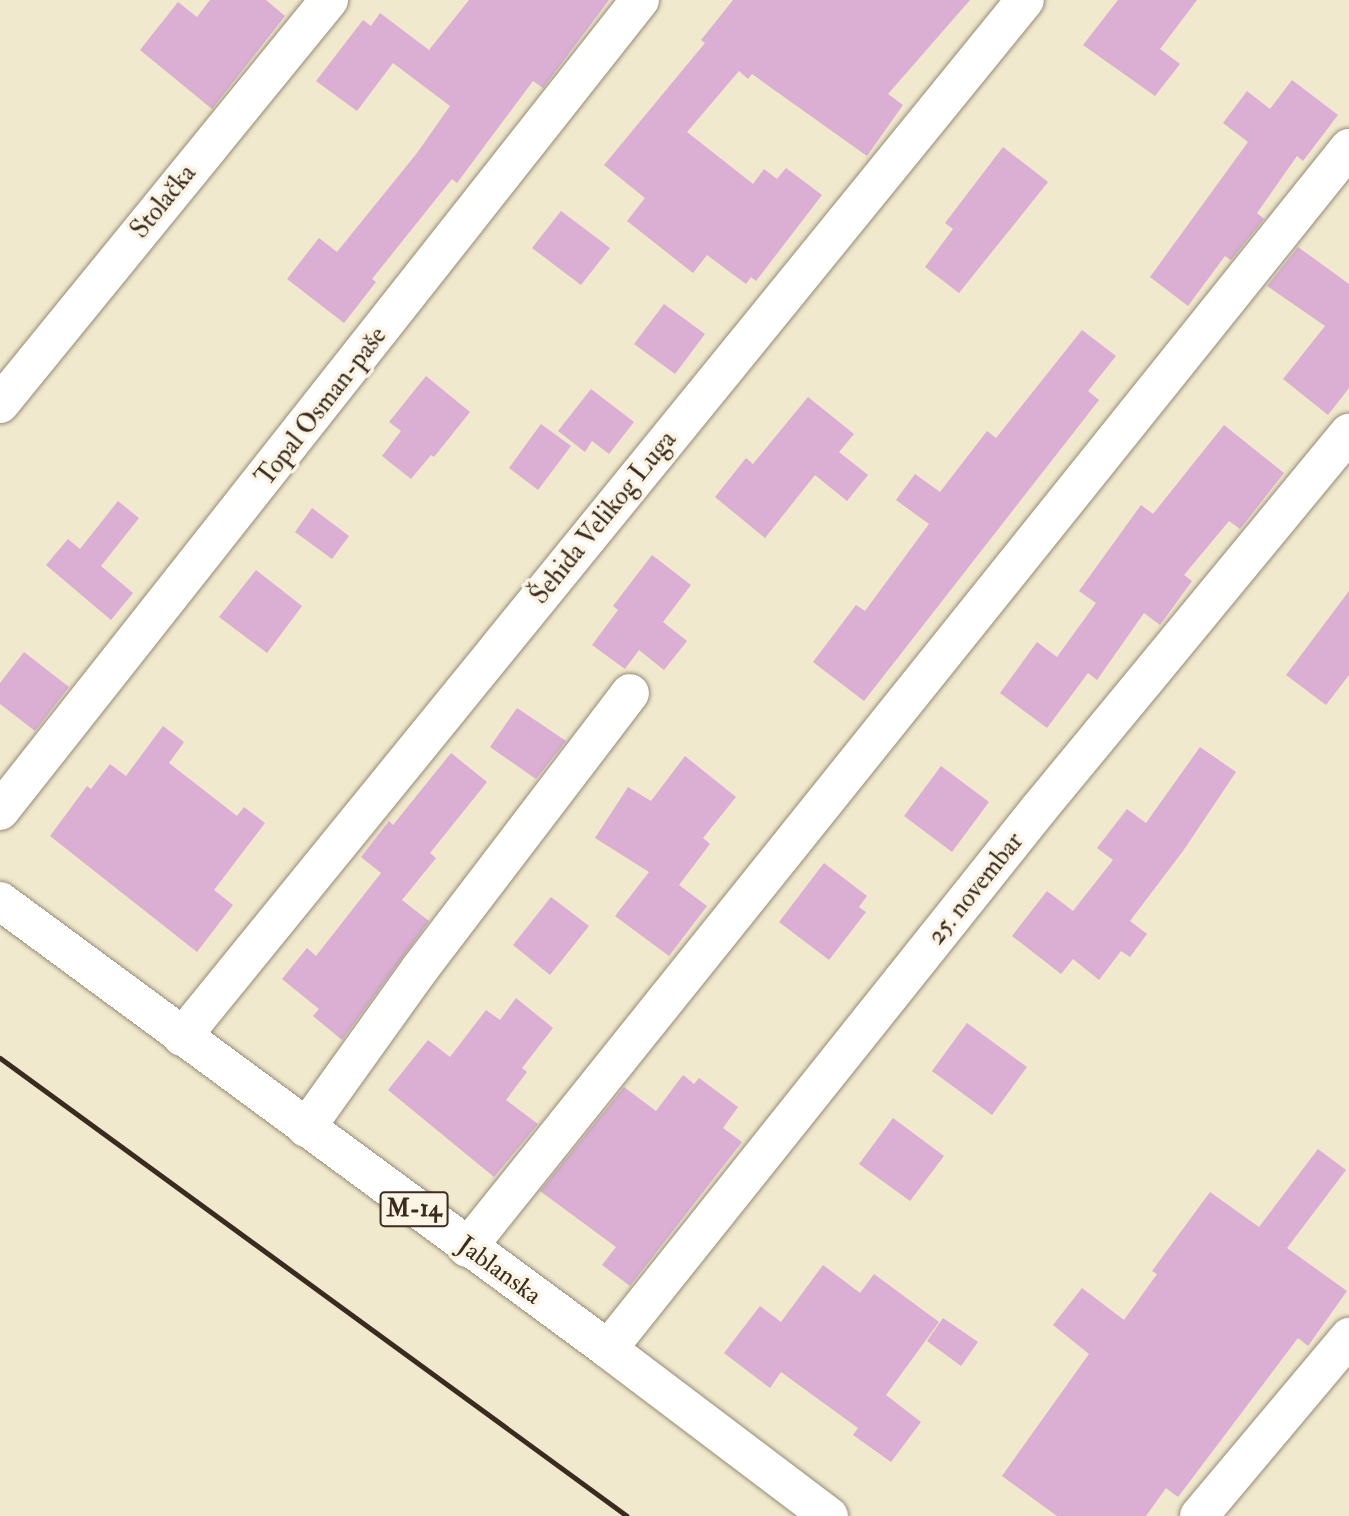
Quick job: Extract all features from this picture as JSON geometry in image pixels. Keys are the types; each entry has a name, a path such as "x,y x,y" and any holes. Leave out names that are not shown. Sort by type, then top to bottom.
{"street":[{"name":"Stolačka","path":"0,404 329,0"},
{"name":"Topal Osman-paše","path":"0,811 311,421 640,0"},
{"name":"Šehida Velikog Luga","path":"182,1037 1025,0"},
{"path":"467,1248 1349,148"},
{"name":"25. novembar","path":"608,1349 1038,810 1349,433"},
{"path":"306,1128 419,970 631,693"},
{"name":"Jablanska","path":"0,901 467,1248 608,1349 829,1516"},
{"path":"1199,1516 1349,1338"}],"building":[{"path":"210,0 266,0 285,16 212,109 140,50 178,2 197,17"},
{"path":"469,0 609,0 543,88 533,81 457,183 452,179 372,279 376,282 344,323 287,279 319,238 337,252 417,153 450,106 393,63 357,111 316,81 363,20 371,26 380,13 429,50"},
{"path":"733,0 970,0 888,94 903,105 867,156 752,74 748,79 739,71 687,132 753,184 764,169 777,179 786,168 822,195 756,281 751,277 746,284 707,255 693,273 627,221 645,198 604,165 705,43 701,40"},
{"path":"1118,0 1197,0 1160,49 1180,64 1155,96 1083,45"},
{"path":"1292,80 1338,115 1303,161 1297,156 1257,213 1264,219 1231,260 1225,256 1188,306 1150,277 1248,142 1223,123 1247,91 1270,109"},
{"path":"1003,147 1048,182 959,293 925,267 953,229 945,223"},
{"path":"561,211 610,248 581,285 532,248"},
{"path":"1298,247 1349,284 1349,388 1328,415 1283,379 1325,326 1267,286"},
{"path":"664,304 705,334 675,374 634,344"},
{"path":"1082,330 1116,356 1088,391 1099,400 864,701 813,662 856,605 865,611 929,524 896,500 915,474 940,492 987,431 996,438"},
{"path":"426,376 470,412 434,457 431,455 411,479 382,456 401,431 389,422"},
{"path":"591,389 634,422 609,454 592,441 585,452 558,431"},
{"path":"808,397 854,434 839,452 868,475 847,501 815,475 765,538 715,497 746,458 753,464"},
{"path":"541,424 571,446 538,490 509,468"},
{"path":"1224,425 1284,473 1240,529 1229,521 1184,575 1192,581 1160,625 1144,613 1097,680 1088,673 1047,728 1000,693 1037,642 1057,657 1096,603 1079,591 1141,505 1153,514"},
{"path":"118,501 139,518 101,566 133,593 111,620 46,565 68,539 80,549"},
{"path":"312,508 349,536 332,559 295,532"},
{"path":"652,555 691,585 663,622 687,641 664,670 639,650 625,669 592,645 618,610 613,606"},
{"path":"256,570 302,606 267,653 219,617"},
{"path":"1349,591 1349,675 1326,705 1286,675"},
{"path":"24,652 69,687 35,731 0,704 0,683"},
{"path":"517,708 566,741 536,779 490,747"},
{"path":"163,726 184,742 169,763 237,816 244,807 265,823 214,890 233,905 197,952 50,836 87,786 91,789 110,764 126,776"},
{"path":"1200,747 1236,772 1183,851 1130,921 1147,934 1130,957 1121,951 1099,980 1073,959 1061,974 1012,936 1047,891 1073,911 1113,860 1097,848 1127,809 1146,823"},
{"path":"451,753 487,782 430,853 436,858 402,900 429,921 342,1040 313,1016 319,1009 282,979 307,948 316,956 381,873 361,857 389,821 393,825"},
{"path":"685,756 736,797 703,838 710,844 679,885 707,906 669,956 615,916 649,872 595,838 628,787 651,801"},
{"path":"941,766 989,802 952,852 904,816"},
{"path":"824,863 867,896 859,907 866,912 829,960 779,922"},
{"path":"551,897 589,926 550,975 513,945"},
{"path":"516,998 553,1028 522,1068 527,1072 506,1100 538,1124 494,1177 388,1090 428,1040 450,1057 486,1010 500,1020"},
{"path":"967,1023 1027,1067 992,1115 932,1071"},
{"path":"683,1075 694,1084 699,1078 738,1107 723,1128 742,1142 630,1286 602,1265 616,1247 540,1191 624,1087 656,1111"},
{"path":"893,1118 944,1156 910,1201 859,1164"},
{"path":"1318,1149 1346,1170 1287,1248 1347,1291 1308,1346 1298,1338 1178,1497 1166,1488 1146,1516 1057,1516 1002,1476 1089,1354 1053,1325 1082,1288 1124,1320 1157,1274 1152,1271 1210,1192 1259,1227"},
{"path":"823,1265 860,1293 874,1274 939,1322 886,1395 921,1422 891,1462 853,1435 858,1428 781,1372 770,1388 724,1353 760,1306 781,1322"},
{"path":"943,1318 978,1342 961,1366 927,1341"}],"railway":[{"path":"0,1058 627,1516"}]}
